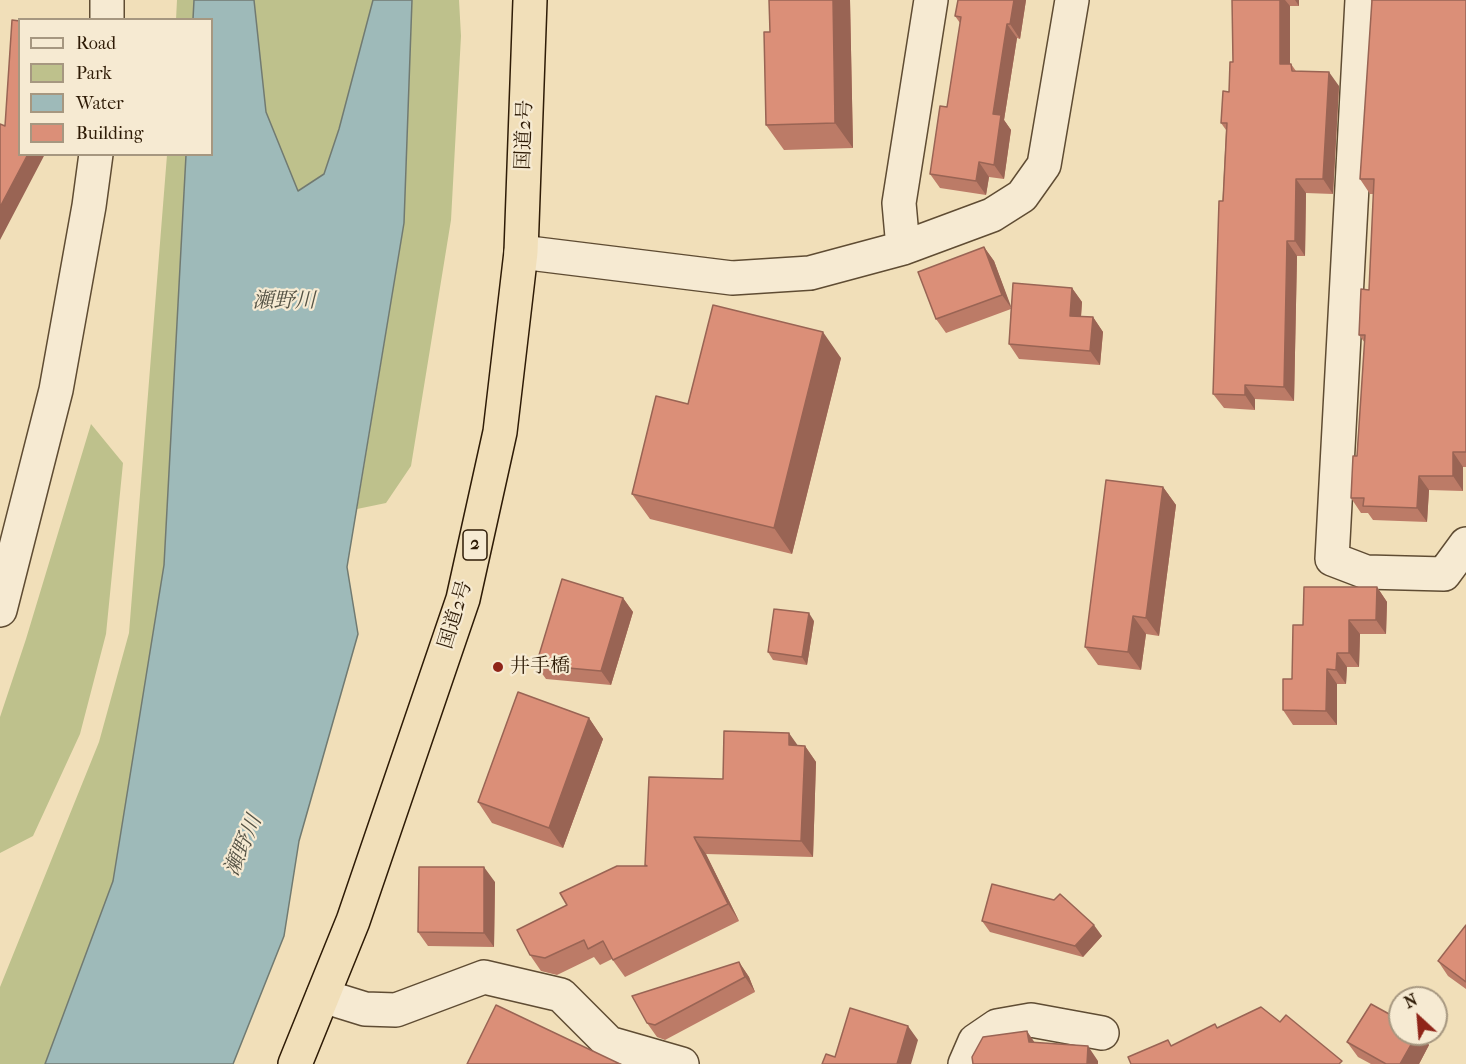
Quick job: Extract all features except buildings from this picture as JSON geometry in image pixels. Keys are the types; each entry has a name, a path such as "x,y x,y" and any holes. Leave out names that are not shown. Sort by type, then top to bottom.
{"highway":[{"name":"国道2号","path":"295,1064 353,921 463,599 500,432 521,252 530,0"}],"street":[{"path":"107,0 107,18"},
{"path":"903,248 898,203 931,0"},
{"path":"521,252 732,278 810,273 903,248 992,215 1022,196 1044,165 1072,0"},
{"path":"1362,0 1332,559 1366,572 1444,573 1466,544"},
{"path":"0,610 56,390 96,156"},
{"path":"323,996 365,1009 396,1010 484,976 561,995 603,1053 682,1064"},
{"path":"965,1064 975,1041 997,1026 1031,1020 1102,1033"}],"green space":[{"path":"177,0 194,0 193,18 176,18"},
{"path":"254,0 373,0 339,129 324,174 297,191 266,112"},
{"path":"412,0 459,0 461,36 451,220 411,466 386,503 357,509 404,223"},
{"path":"167,156 186,156 164,565 113,881 45,1064 0,1064 0,987 99,742 129,633"},
{"path":"91,424 123,463 106,634 80,734 33,836 0,853 0,717"}],"water":[{"name":"瀬野川","path":"194,0 254,0 266,112 298,191 324,174 339,129 373,0 412,0 404,223 347,567 358,634 299,841 284,936 233,1064 45,1064 113,881 164,565 186,156 213,156 213,18 193,18"}],"place":[{"name":"井手橋","path":"498,667"}]}
